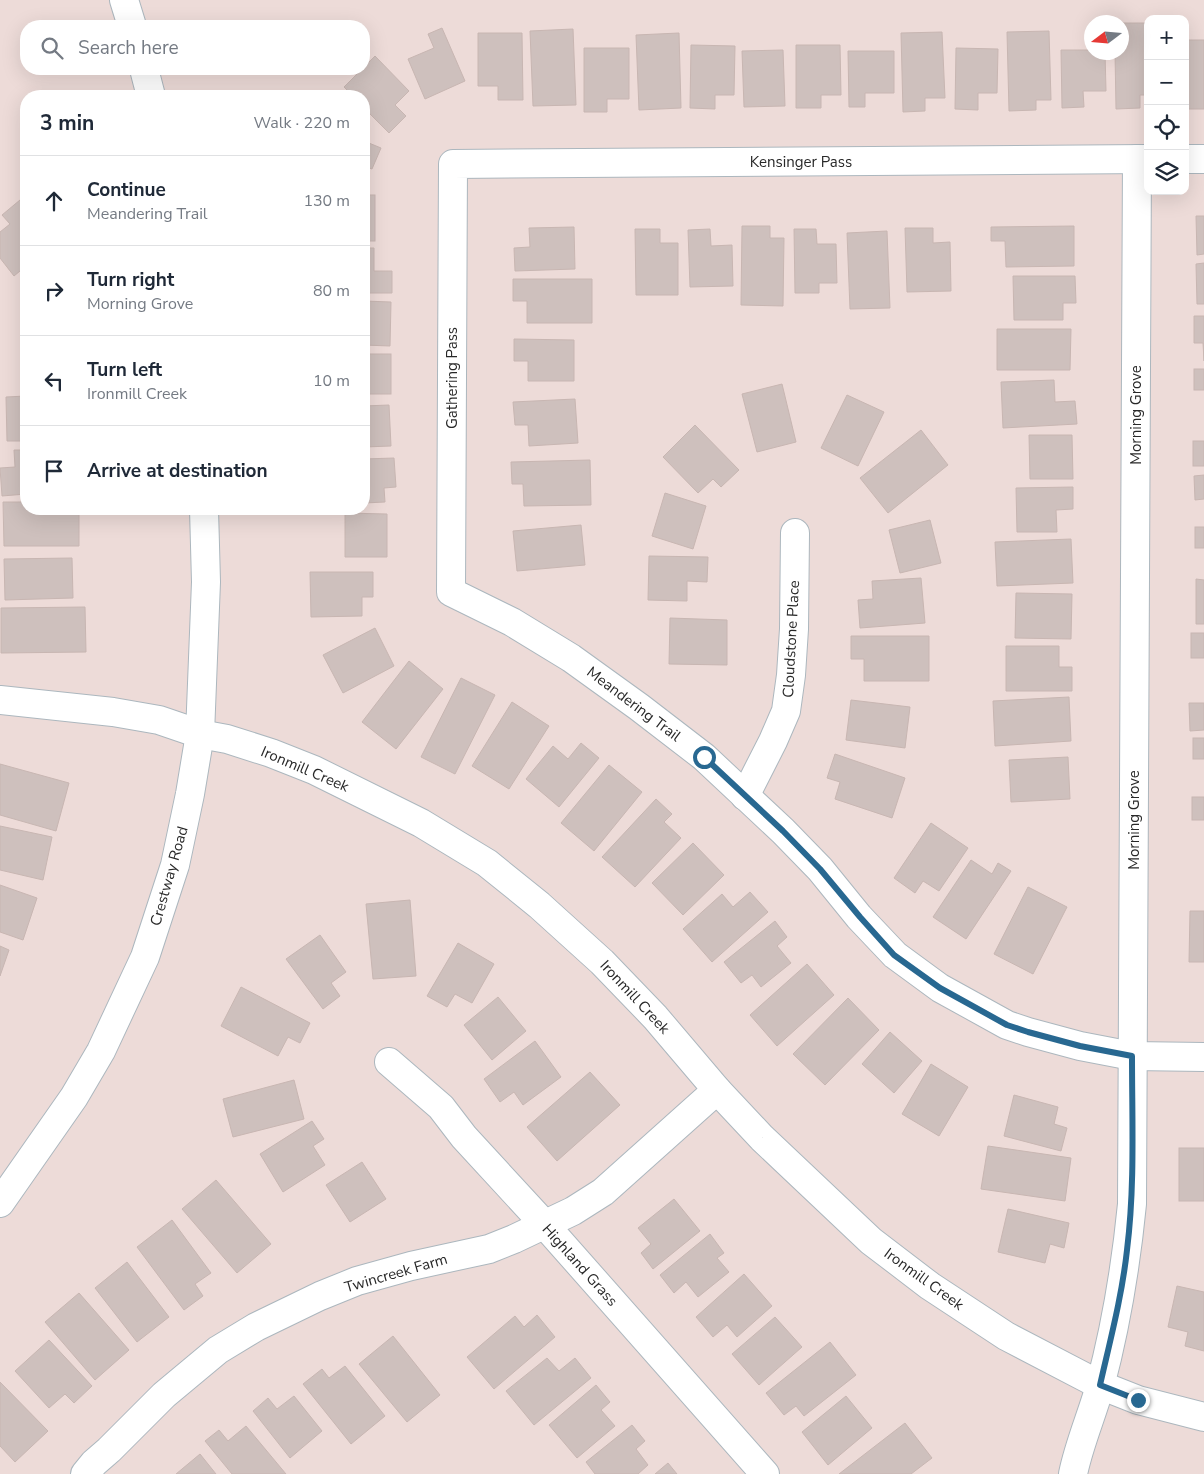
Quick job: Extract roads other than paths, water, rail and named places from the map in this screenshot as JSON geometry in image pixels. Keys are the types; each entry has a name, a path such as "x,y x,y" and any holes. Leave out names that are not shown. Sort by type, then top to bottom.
{"street":[{"path":"124,0 130,20"},
{"path":"146,75 149,90"},
{"name":"Kensinger Pass","path":"453,164 1142,159"},
{"name":"Morning Grove","path":"1073,1474 1100,1385 1120,1294 1132,1204 1142,159"},
{"path":"1189,159 1204,159"},
{"name":"Gathering Pass","path":"451,592 453,164"},
{"name":"Crestway Road","path":"0,1203 74,1097 101,1051 145,957 175,865 200,734 206,591 204,515"},
{"name":"Cloudstone Place","path":"745,796 786,711 794,629 795,533"},
{"name":"Meandering Trail","path":"451,592 512,622 571,658 704,757 820,869 894,955 940,988 1007,1025 1080,1046 1132,1056 1204,1057"},
{"name":"Ironmill Creek","path":"0,700 113,712 159,720 200,734 227,739 271,753 314,770 421,823 486,863 539,905 602,962 655,1017 717,1090 762,1138 871,1241 930,1286 1006,1336 1100,1385 1138,1400 1204,1417"},
{"name":"Highland Grass","path":"389,1062 441,1106 464,1136 765,1474"},
{"name":"Twincreek Farm","path":"85,1474 164,1395 218,1350 256,1327 320,1296 357,1281 411,1266 488,1249 573,1211 603,1192 717,1090"}]}
